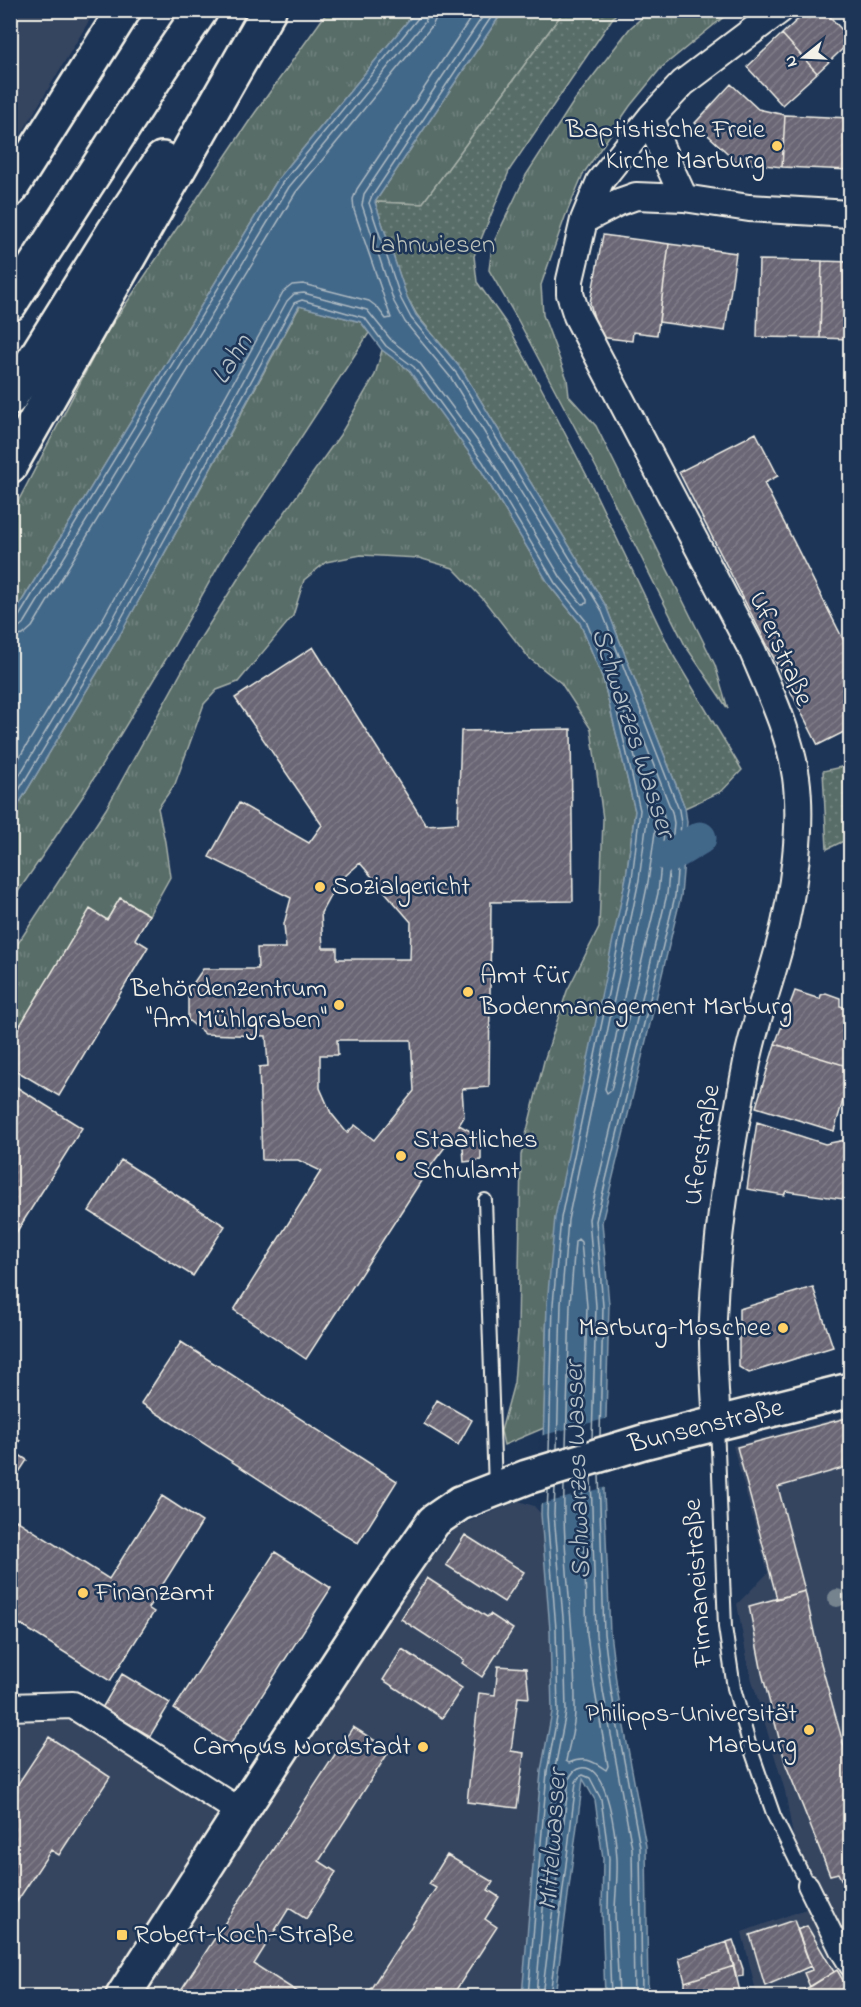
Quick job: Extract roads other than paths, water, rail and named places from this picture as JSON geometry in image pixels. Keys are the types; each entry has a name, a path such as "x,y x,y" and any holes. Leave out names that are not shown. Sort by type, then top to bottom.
{"main road":[{"path":"10,190 124,10"},
{"path":"10,304 201,10"},
{"path":"10,398 203,96 268,10"},
{"path":"10,466 268,10"},
{"name":"Bunsenstraße","path":"241,1812 386,1590 434,1521 460,1503 526,1477 643,1442 718,1437 850,1390"},
{"path":"123,1996 241,1812"}],"street":[{"name":"Uferstraße","path":"718,1437 713,1320 720,1222 749,1054 780,944 791,892 798,820 796,777 789,745 774,701 753,652 577,316 570,294 570,280 584,220 600,181 651,117 683,83 780,10"},
{"path":"651,117 661,148 684,198"},
{"path":"584,220 636,196 684,198 749,208 850,213"},
{"path":"10,1707 73,1705 241,1812"},
{"name":"Firmaneistraße","path":"808,1885 850,1966"}],"lane":[{"path":"485,1200 495,1488"},
{"name":"Firmaneistraße","path":"718,1437 725,1627 734,1688 750,1747 774,1816 808,1885"}],"water":[{"path":"416,11 503,11 375,202 407,297 416,315 462,370 606,606 685,808 687,822 681,896 602,1222 609,1305 604,1491 610,1633 617,1689 646,1846 648,1996 605,1996 603,1859 595,1800 583,1779 555,1996 522,1996 541,1771 552,1712 550,1630 541,1514 547,1304 555,1217 626,877 635,811 603,679 580,623 550,586 478,465 409,370 382,350 361,322 299,306 121,633 11,817 11,619 278,179"}],"waterway":[{"path":"670,856 700,838"}],"place":[{"name":"Baptistische Freie Kirche Marburg","path":"777,146"},
{"name":"Sozialgericht","path":"320,887"},
{"name":"Amt für Bodenmanagement Marburg","path":"468,992"},
{"name":"Behördenzentrum \"Am Mühlgraben\"","path":"339,1005"},
{"name":"Staatliches Schulamt","path":"401,1156"},
{"name":"Marburg-Moschee","path":"783,1328"},
{"name":"Finanzamt","path":"83,1593"},
{"name":"Philipps-Universität Marburg","path":"809,1730"},
{"name":"Campus Nordstadt","path":"423,1747"},
{"name":"Robert-Koch-Straße","path":"122,1935"}],"park label":[{"name":"Lahnwiesen","path":"433,245"}],"water label":[{"name":"Lahn","path":"233,360"},
{"name":"Schwarzes Wasser","path":"632,733"},
{"name":"Schwarzes Wasser","path":"579,1470"},
{"name":"Mittelwasser","path":"554,1840"}]}
